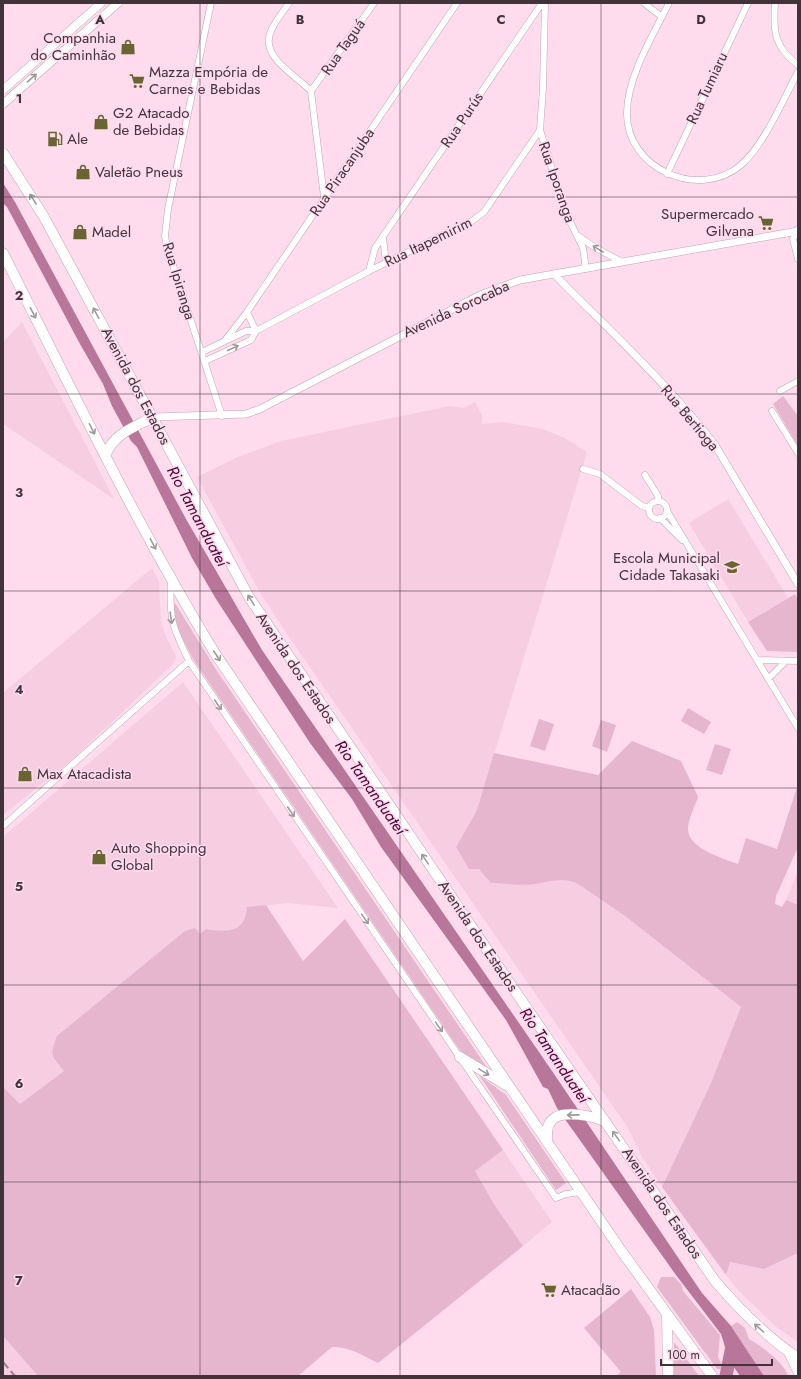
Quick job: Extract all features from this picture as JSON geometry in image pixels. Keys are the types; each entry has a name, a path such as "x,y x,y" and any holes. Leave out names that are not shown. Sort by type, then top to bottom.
{"highway":[{"name":"Avenida dos Estados","path":"3,154 44,217 249,597 511,984 715,1281 737,1307 761,1330 798,1358"},
{"path":"3,253 105,456 172,579 216,655 581,1192 712,1376"},
{"path":"105,456 108,447 117,436 153,417"},
{"path":"460,1057 509,1087"},
{"path":"547,1141 546,1131 549,1124 556,1117 568,1115 590,1116 606,1122"},
{"path":"667,1314 668,1376"},
{"path":"789,1352 798,1371"}],"main road":[{"path":"3,90 101,3"},
{"path":"3,104 118,3"}],"street":[{"name":"Rua Ipiranga","path":"211,3 168,209 165,236 171,261 222,416"},
{"path":"289,3 271,30 269,47 277,61 311,91 324,197"},
{"name":"Rua Taguá","path":"311,91 374,3"},
{"name":"Rua Piracanjuba","path":"225,340 247,312 457,3"},
{"name":"Rua Purús","path":"369,271 375,248 542,3"},
{"path":"540,130 543,88 545,3"},
{"path":"644,3 662,17"},
{"path":"669,3 639,65 630,88 627,113 631,138 638,150 652,164 667,174 686,180 712,178 740,166 756,148 798,72"},
{"name":"Rua Tumiaru","path":"667,174 748,3"},
{"path":"775,3 773,24 777,40 786,54 798,65"},
{"name":"Rua Itapemirim","path":"202,352 246,331 256,331 386,262 477,217 487,207 540,130"},
{"name":"Rua Iporanga","path":"540,130 566,211 585,256 584,268"},
{"path":"798,231 793,239 798,259"},
{"name":"Avenida Sorocaba","path":"153,417 222,416 246,414 260,409 480,295 520,280 798,231"},
{"name":"Rua Iporanga","path":"576,234 594,247 622,262"},
{"path":"383,238 386,262"},
{"name":"Rua Bertioga","path":"554,274 682,405 704,430 715,445 797,582"},
{"path":"247,312 256,331"},
{"name":"Rua Itapemirim","path":"205,361 251,340 256,331"},
{"path":"780,391 798,381"},
{"path":"772,411 798,453"},
{"path":"583,469 600,474 642,506 649,508"},
{"path":"645,475 658,496 659,501"},
{"path":"685,542 660,518 651,515 649,508 652,502 659,501 665,504 667,511 685,542 798,728"},
{"path":"660,518 664,517 667,511"},
{"path":"172,579 170,608 172,623 189,661 556,1198 566,1194 581,1192"},
{"path":"757,660 798,661"},
{"path":"3,826 189,661"},
{"path":"768,679 786,661"}],"shaded area":[{"path":"3,183 15,202 186,519 262,650 550,1068 702,1293 731,1326 764,1376 740,1376 729,1360 721,1334 676,1275 557,1108 548,1089 543,1087 506,1020 381,847 352,799 310,743 216,599 192,558 137,447 131,441 112,406 103,384 7,207 3,203"},
{"path":"22,322 114,499 3,424 3,342"},
{"path":"783,396 798,416 798,446 773,404"},
{"path":"475,402 482,415 482,424 504,422 542,429 565,438 587,452 477,810 456,847 479,869 525,885 560,879 570,880 578,884 625,916 741,1007 711,1083 662,1187 642,1157 628,1128 287,634 258,589 197,477 238,457 281,441 450,406 464,408"},
{"name":"Escola Municipal Cidade Takasaki","path":"728,499 788,598 748,622 689,523"},
{"path":"152,568 159,582 161,622 176,657 174,663 75,757 3,815 3,693"},
{"path":"795,594 798,600 798,652 767,651 748,622"},
{"path":"175,603 215,668 488,1069 467,1057 459,1049 195,662 176,624 174,616"},
{"path":"183,682 338,908 288,903 248,907 247,916 243,923 235,930 228,932 207,929 54,1060 64,1071 20,1104 3,1087 3,837"},
{"path":"688,708 711,722 704,734 681,721"},
{"path":"539,719 554,724 545,751 530,746"},
{"path":"601,720 616,725 607,752 592,746"},
{"path":"632,741 681,761 698,797 688,827 689,834 693,841 707,851 738,864 746,838 777,849 798,784 798,847 776,896 775,904 782,907 786,900 798,905 798,1253 764,1269 730,1262 726,1275 662,1187 711,1083 741,1007 625,916 578,884 565,880 526,885 491,883 479,869 469,869 456,847 477,810 494,753 598,775"},
{"path":"715,744 731,749 722,775 706,770"},
{"path":"798,871 798,905 786,900"},
{"path":"266,905 303,961 345,919 503,1150 475,1171 494,1204 523,1246 378,1363 350,1350 332,1347 298,1376 38,1376 3,1336 3,1087 20,1104 64,1071 53,1056 53,1048 57,1036 185,931 195,928 200,934 206,929 221,931 234,929 239,927 243,922 246,916 247,907"},
{"path":"479,1075 506,1095 566,1183 556,1190"},
{"path":"503,1150 552,1222 523,1246 494,1204 475,1171"},
{"path":"798,1253 798,1342 775,1326 739,1291 726,1275 730,1262 764,1269"},
{"path":"661,1277 674,1277 681,1284 683,1291 720,1335 718,1357 722,1365 721,1369 717,1369 657,1287"},
{"path":"631,1289 650,1317 654,1330 656,1376 616,1376 621,1372 584,1328"},
{"path":"737,1322 745,1328 749,1339 766,1350 782,1365 788,1376 764,1376 731,1326"},
{"path":"3,1336 34,1371 38,1376 3,1376"},
{"path":"674,1342 699,1376 674,1376"}],"waterway":[{"path":"726,1376 732,1346"}],"railway":[{"path":"3,1362 15,1376"}],"place":[{"name":"Companhia do Caminhão","path":"128,47"},
{"name":"Mazza Empória de Carnes e Bebidas","path":"137,81"},
{"name":"G2 Atacado de Bebidas","path":"101,122"},
{"name":"Ale","path":"55,139"},
{"name":"Valetão Pneus","path":"83,172"},
{"name":"Supermercado Gilvana","path":"766,223"},
{"name":"Madel","path":"80,232"},
{"name":"Escola Municipal Cidade Takasaki","path":"732,567"},
{"name":"Max Atacadista","path":"25,774"},
{"name":"Auto Shopping Global","path":"99,857"},
{"name":"Atacadão","path":"549,1290"}],"water label":[{"name":"Rio Tamanduateí","path":"198,516"},
{"name":"Rio Tamanduateí","path":"371,787"},
{"name":"Rio Tamanduateí","path":"555,1055"}]}
